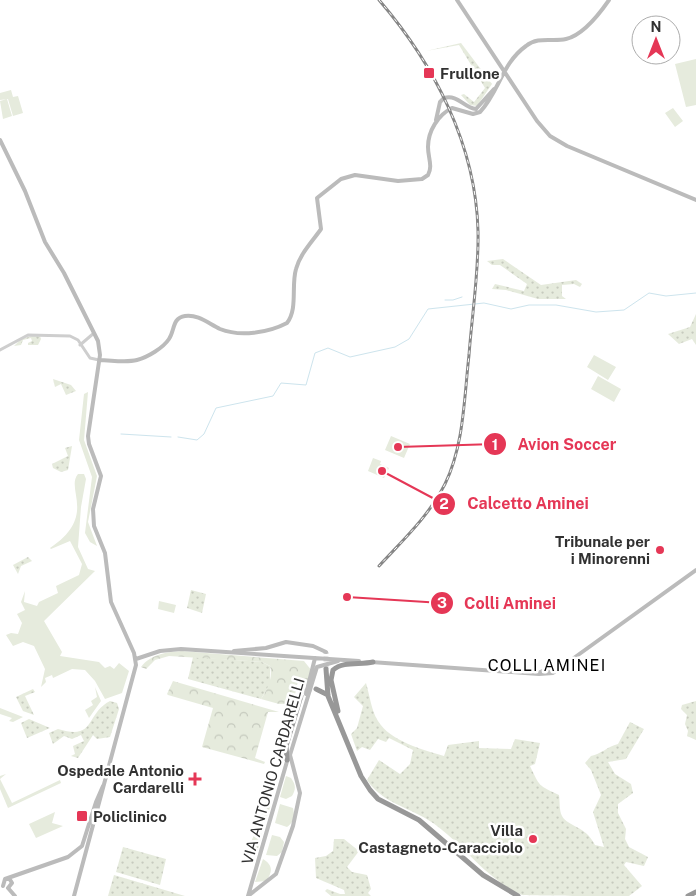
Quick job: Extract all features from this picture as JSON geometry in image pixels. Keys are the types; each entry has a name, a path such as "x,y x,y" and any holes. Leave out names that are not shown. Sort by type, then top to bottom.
{"highway":[{"path":"338,719 331,680 333,670 341,665 373,662"},
{"path":"320,667 328,696 361,776 375,796 419,820 483,875 518,896"},
{"path":"316,689 328,696"},
{"path":"287,760 286,746 300,699"},
{"path":"688,896 696,892"}],"main road":[{"path":"457,0 542,128 558,141 696,200"},
{"path":"452,108 478,113 484,108 515,55 528,44 537,40 571,37 594,18 608,0"},
{"path":"99,360 130,361 145,357 167,342 175,321 185,316 194,316 222,330 241,334 270,330 287,323 292,312 293,280 296,267 321,229 316,202 319,195 341,179 352,175 398,181 422,178 428,175 431,164 428,146 442,100 449,97 458,99 468,107 476,110 494,89"},
{"path":"436,122 443,113 452,108 458,99"},
{"path":"0,140 25,191 45,242 64,273 99,345 99,360 88,436 89,444 101,476 93,508 93,520 104,553 111,602 136,659 134,678 74,896"},
{"path":"136,659 160,651 181,648 536,674 556,672 696,570"},
{"path":"233,652 239,649 266,648 286,642 313,646 326,652"},
{"path":"315,658 320,667"},
{"path":"320,667 321,658"},
{"path":"320,667 340,660"},
{"name":"VIA ANTONIO CARDARELLI","path":"320,667 290,756 300,793 298,810 276,874 261,888 248,896 287,760 320,667"},
{"path":"15,896 3,882 68,857 82,846 96,802 106,779"},
{"name":"VIA ANTONIO CARDARELLI","path":"252,883 254,886 261,888"}],"street":[{"path":"80,344 94,333"},
{"path":"0,350 20,338 35,334 73,337 90,358 99,360"}],"green space":[{"path":"461,43 492,84 477,106 470,105 461,95 464,94 474,102 485,88 459,45 426,51"},
{"path":"696,59 696,105 686,107 675,65 681,65 681,63"},
{"path":"11,90 13,97 18,96 23,113 13,116 8,99 0,100 0,93"},
{"path":"7,99 12,116 3,119 0,101"},
{"path":"673,108 683,121 675,127 665,113"},
{"path":"503,259 541,285 576,280 582,284 580,287 574,284 562,285 562,296 566,299 538,299 506,290 492,289 495,284 524,291 527,284 500,265 492,265 487,261"},
{"path":"696,314 696,345 692,339 679,344 668,334 690,327"},
{"path":"40,336 41,339 38,345 28,345 32,341 31,338 23,340 21,345 14,346 21,339"},
{"path":"594,355 616,367 608,380 587,367"},
{"path":"598,376 621,389 614,402 591,389"},
{"path":"53,379 71,385 76,391 66,395 61,384 55,387"},
{"path":"88,392 84,440 97,476 88,522 97,546 90,542 85,533 92,477 79,440 84,394"},
{"path":"391,436 410,444 404,458 385,450"},
{"path":"72,446 68,470 61,472 53,468 52,464 68,456 65,448"},
{"path":"373,458 381,461 380,464 389,468 384,478 368,471"},
{"path":"78,474 84,474 86,479 81,507 78,547 88,569 95,571 44,621 62,652 60,656 99,662 105,668 110,666 114,669 119,663 129,671 122,693 105,699 95,681 85,670 72,669 53,678 52,675 45,678 46,682 41,687 45,669 34,646 23,642 13,646 6,635 11,633 18,634 22,623 17,614 25,610 21,602 25,591 24,602 37,606 39,602 58,593 56,586 79,575 82,564 70,541 50,548 73,525 77,514 75,480"},
{"path":"28,557 32,561 21,566 18,574 13,565"},
{"path":"191,590 206,594 202,613 187,608"},
{"path":"159,601 176,605 174,613 158,609"},
{"path":"182,651 304,661 312,671 306,685 298,681 293,704 279,704 261,699 268,687 271,674 270,666 262,662 169,656 155,660 146,669 141,667 154,656"},
{"path":"193,657 262,662 270,666 270,684 261,699 188,679"},
{"path":"173,681 279,712 268,712 255,758 265,762 264,764 202,747 213,708 168,695"},
{"path":"366,683 374,712 383,728 390,734 417,748 444,756 448,745 479,741 479,748 511,749 515,739 540,743 535,764 530,766 538,782 543,787 559,795 560,811 565,820 582,830 591,838 595,845 604,847 593,812 601,795 591,770 585,763 591,756 618,744 630,722 644,729 626,759 608,762 615,774 631,784 633,793 618,804 618,813 626,829 625,839 629,847 648,857 644,866 626,862 624,865 642,886 629,896 522,895 497,880 433,823 381,795 367,780 379,760 400,774 410,764 413,750 389,738 386,742 378,739 370,750 362,747 357,751 351,734 357,728 363,706 354,697"},
{"path":"95,687 101,701 89,718 85,710 93,705 91,701 97,697"},
{"path":"33,689 35,692 25,696 34,715 23,711 16,697"},
{"path":"110,701 117,703 119,709 110,737 97,739 93,735 78,758 71,756 75,754 73,746 84,741 81,735 72,739 64,736 53,744 49,733 58,729 79,732 85,729 102,706"},
{"path":"696,701 696,740 687,736 688,731 685,724 687,715 681,709 682,705"},
{"path":"0,708 23,717 13,722 9,721 12,718 0,714"},
{"path":"29,719 50,728 27,738 21,723"},
{"path":"286,776 291,778 295,787 292,796 286,799 280,797"},
{"path":"0,779 12,803 60,780 61,783 8,808 0,789"},
{"path":"265,802 272,802 266,819 260,813 260,808"},
{"path":"280,804 293,808 293,819 287,827 275,823"},
{"path":"55,812 52,823 63,826 36,838 29,824"},
{"path":"262,834 257,852 250,844 254,835"},
{"path":"272,835 280,837 284,842 282,852 277,856 266,855"},
{"path":"334,839 344,839 359,851 347,867 352,872 367,875 371,889 368,893 371,896 331,896 325,891 327,889 340,894 345,894 344,890 316,878 315,858 326,856 333,851"},
{"path":"123,847 166,859 160,885 116,872"},
{"path":"263,859 270,866 270,875 266,881 255,882"},
{"path":"114,875 185,896 108,896"}],"waterway":[{"path":"178,437 197,440 204,434 216,408 273,396 281,383 306,385 315,353 328,348 350,357 395,347 409,339 428,309 484,303 511,309 529,305 556,305 596,312 624,310 649,293 666,296 696,293"},
{"path":"445,300 462,297"},
{"path":"121,434 171,437"}],"tunnel":[{"path":"326,652 326,669"},
{"path":"300,699 303,692 311,689"}],"railway":[{"path":"379,0 417,51 448,107 460,137 469,168 475,199 478,231 475,293 460,438 456,454 439,496 415,528 379,566"}],"place":[{"name":"Frullone","path":"429,73"},
{"name":"Avion Soccer","path":"398,447"},
{"name":"Calcetto Aminei","path":"382,471"},
{"name":"Tribunale per i Minorenni","path":"660,550"},
{"name":"Colli Aminei","path":"347,597"},
{"name":"Ospedale Antonio Cardarelli","path":"195,779"},
{"name":"Policlinico","path":"82,816"},
{"name":"Villa Castagneto-Caracciolo","path":"533,839"}],"district":[{"name":"COLLI AMINEI","path":"547,665"}]}
